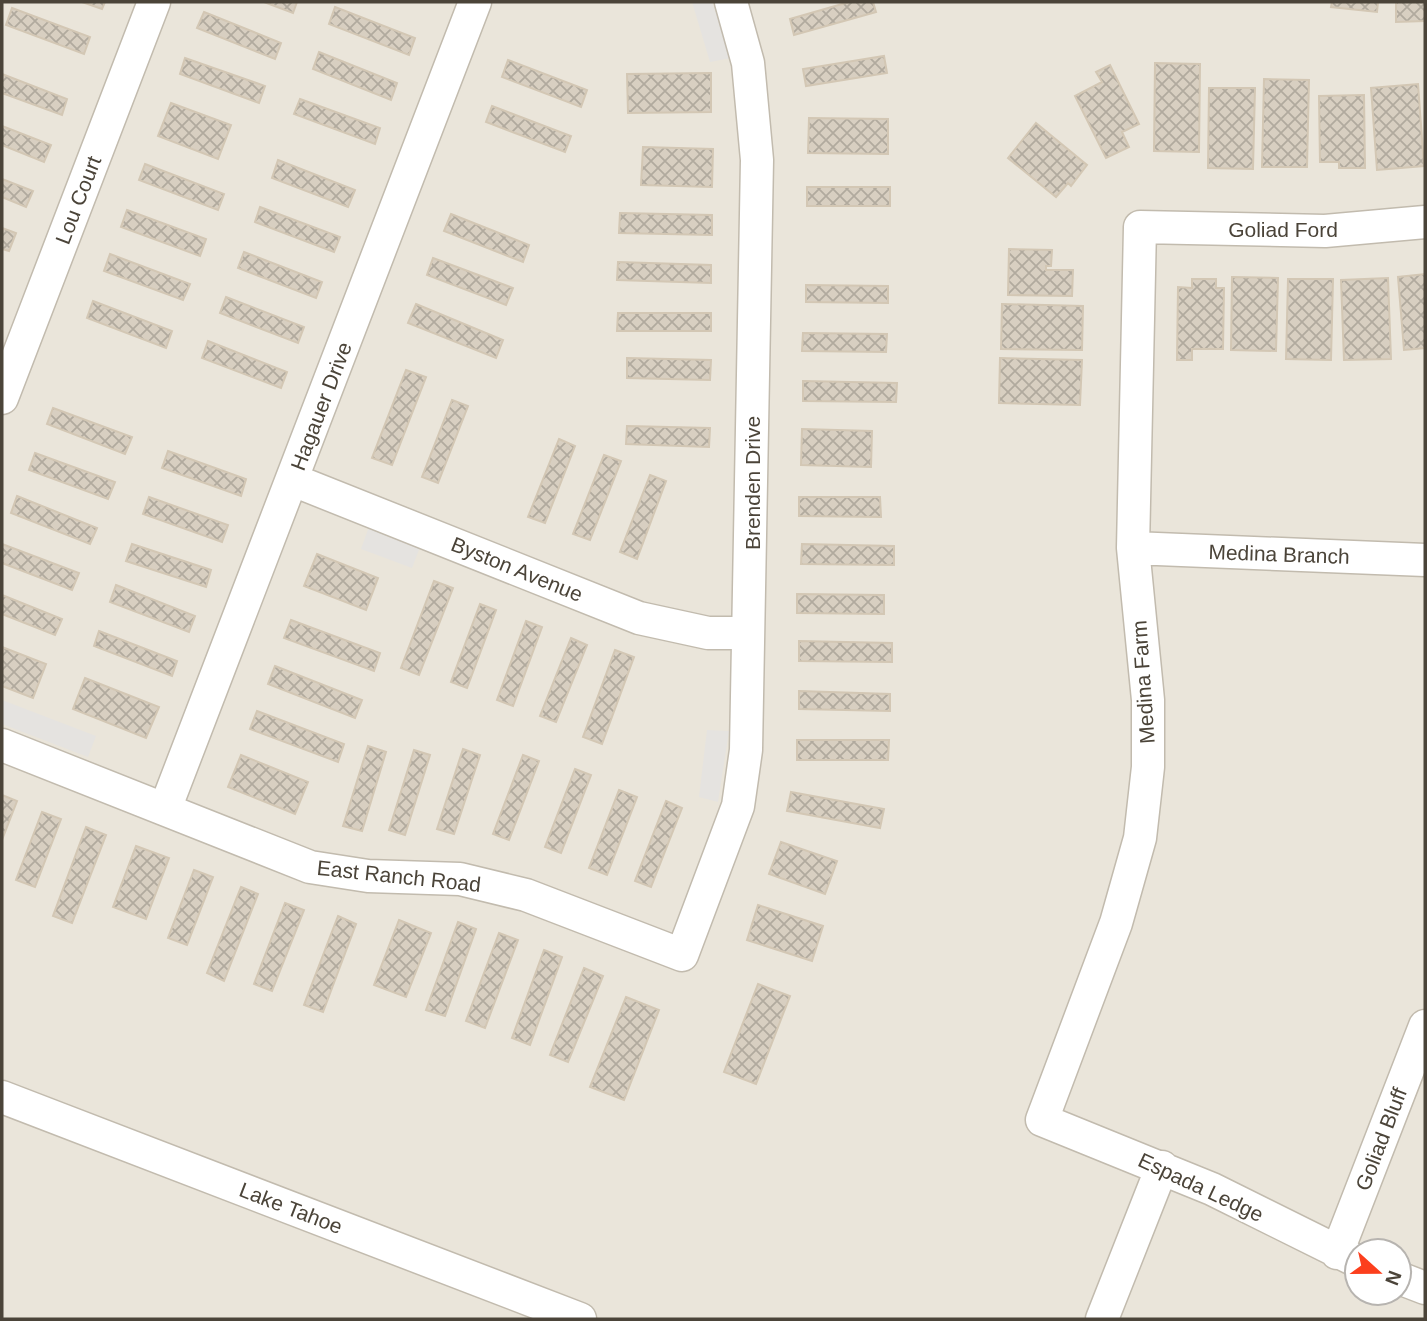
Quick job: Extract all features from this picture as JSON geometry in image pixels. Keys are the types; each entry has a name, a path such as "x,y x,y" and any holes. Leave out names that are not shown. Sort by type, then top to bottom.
{"street":[{"name":"Lou Court","path":"2,398 154,2"},
{"name":"Hagauer Drive","path":"165,809 475,2"},
{"name":"Brenden Drive","path":"682,955 738,806 746,750 746,633 751,568 757,160 748,63 731,2"},
{"name":"Goliad Ford","path":"1140,227 1325,231 1425,222"},
{"name":"Medina Farm","path":"1042,1120 1115,923 1140,838 1148,767 1147,700 1133,548 1140,227"},
{"name":"Byston Avenue","path":"293,480 639,618 708,633 746,633"},
{"name":"Medina Branch","path":"1133,548 1425,560"},
{"name":"East Ranch Road","path":"2,746 310,867 368,876 473,882 526,895 682,955"},
{"name":"Goliad Bluff","path":"1354,1237 1425,1027"},
{"name":"Lake Tahoe","path":"2,1097 580,1319"},
{"name":"Espada Ledge","path":"1042,1120 1212,1188 1343,1255"},
{"path":"1102,1319 1161,1167"}],"shaded area":[{"path":"2,2 1425,2 1425,1319 2,1319"},
{"path":"692,2 712,2 731,58 710,62"},
{"path":"369,527 420,547 412,568 361,549"},
{"path":"2,700 96,736 88,757 2,724"},
{"path":"707,730 729,731 718,802 699,797"}],"building":[{"path":"82,2 105,2 102,9"},
{"path":"264,2 297,2 293,13"},
{"path":"849,2 873,2 876,12 794,35 790,19"},
{"path":"1332,2 1378,2 1377,12 1331,7"},
{"path":"1396,2 1425,2 1425,21 1396,22"},
{"path":"335,7 415,38 409,55 329,24"},
{"path":"12,8 90,37 84,54 6,25"},
{"path":"204,12 281,43 275,59 197,28"},
{"path":"319,52 397,83 391,100 313,69"},
{"path":"884,56 887,73 806,86 803,69"},
{"path":"185,58 265,86 259,103 180,74"},
{"path":"508,60 587,90 581,107 502,77"},
{"path":"1155,63 1200,64 1199,152 1154,151"},
{"path":"1110,65 1139,124 1122,132 1129,147 1106,158 1075,96 1102,82 1096,72"},
{"path":"711,73 711,112 628,113 627,74"},
{"path":"2,74 67,99 62,115 2,93"},
{"path":"1264,79 1309,80 1307,167 1262,167"},
{"path":"1418,84 1424,166 1377,170 1371,88"},
{"path":"1209,88 1255,88 1253,169 1208,168"},
{"path":"1364,95 1365,168 1339,168 1339,162 1320,162 1319,96"},
{"path":"300,99 380,128 375,144 294,114"},
{"path":"171,103 231,125 218,159 158,136"},
{"path":"492,106 571,136 565,152 486,122"},
{"path":"809,118 888,119 888,154 808,153"},
{"path":"1036,123 1087,165 1071,186 1068,183 1056,197 1008,158"},
{"path":"2,126 51,145 44,162 2,145"},
{"path":"643,147 713,149 712,187 641,185"},
{"path":"278,160 355,190 348,207 272,178"},
{"path":"145,164 224,194 218,210 139,180"},
{"path":"2,179 33,191 26,207 2,197"},
{"path":"807,187 890,187 890,206 807,206"},
{"path":"260,207 340,237 334,252 255,222"},
{"path":"127,210 206,239 200,256 121,227"},
{"path":"620,213 712,215 712,235 619,233"},
{"path":"451,214 529,245 523,262 444,231"},
{"path":"2,228 16,233 9,251 2,249"},
{"path":"1009,249 1052,250 1051,266 1046,266 1046,270 1073,270 1072,296 1008,295"},
{"path":"244,252 322,282 316,298 238,268"},
{"path":"110,254 190,284 183,300 104,271"},
{"path":"433,258 513,288 506,305 427,275"},
{"path":"618,262 711,265 711,283 617,280"},
{"path":"1425,274 1425,348 1404,350 1398,277"},
{"path":"1232,277 1278,278 1276,351 1231,350"},
{"path":"1388,278 1391,359 1344,360 1341,280"},
{"path":"1192,279 1216,279 1216,288 1224,288 1223,349 1192,349 1192,360 1177,360 1178,287 1192,288"},
{"path":"1288,279 1333,279 1331,360 1286,359"},
{"path":"806,285 888,286 888,303 806,302"},
{"path":"226,297 304,327 298,343 220,313"},
{"path":"93,301 172,331 166,348 87,318"},
{"path":"416,304 503,340 496,358 408,323"},
{"path":"1002,304 1083,306 1082,350 1001,349"},
{"path":"618,313 711,313 711,331 617,331"},
{"path":"803,333 887,334 886,352 802,351"},
{"path":"208,341 287,372 281,388 202,358"},
{"path":"627,358 711,360 710,380 627,378"},
{"path":"1000,358 1082,360 1080,405 999,403"},
{"path":"406,370 426,377 392,465 372,458"},
{"path":"803,381 897,383 896,402 803,401"},
{"path":"452,400 468,406 438,483 422,477"},
{"path":"53,408 132,437 125,454 47,424"},
{"path":"627,426 710,428 709,447 626,444"},
{"path":"802,429 872,431 871,467 801,465"},
{"path":"559,439 575,446 545,523 528,517"},
{"path":"168,451 246,479 241,496 162,468"},
{"path":"35,453 115,482 108,499 29,470"},
{"path":"604,455 621,461 590,540 573,534"},
{"path":"650,475 666,481 637,559 620,552"},
{"path":"17,496 97,528 90,544 11,513"},
{"path":"149,497 228,525 222,542 143,514"},
{"path":"799,497 880,497 881,517 799,516"},
{"path":"2,544 79,573 72,590 2,563"},
{"path":"132,544 211,570 206,587 126,561"},
{"path":"802,544 894,546 894,565 801,564"},
{"path":"317,554 378,578 366,610 304,586"},
{"path":"434,581 453,588 419,675 401,668"},
{"path":"116,585 195,616 189,632 110,602"},
{"path":"797,594 884,595 884,614 797,613"},
{"path":"2,595 62,619 55,635 2,614"},
{"path":"480,604 496,610 467,688 451,682"},
{"path":"291,620 380,653 374,671 284,638"},
{"path":"526,621 542,627 513,706 497,700"},
{"path":"99,631 177,661 172,676 94,646"},
{"path":"571,638 587,645 556,722 540,716"},
{"path":"799,641 892,643 892,662 799,661"},
{"path":"2,647 46,664 33,698 2,686"},
{"path":"615,650 634,657 602,744 583,737"},
{"path":"275,666 362,700 355,718 268,684"},
{"path":"85,678 159,707 146,738 73,709"},
{"path":"799,691 890,694 890,711 799,709"},
{"path":"257,711 344,744 338,762 250,729"},
{"path":"797,740 889,740 888,760 797,760"},
{"path":"368,746 386,752 362,831 343,826"},
{"path":"463,749 480,755 454,834 437,829"},
{"path":"414,750 430,755 405,835 389,830"},
{"path":"241,755 308,782 295,814 228,787"},
{"path":"523,755 539,761 509,840 493,834"},
{"path":"575,769 591,775 561,853 545,847"},
{"path":"619,790 637,797 607,875 589,868"},
{"path":"791,792 884,809 880,828 787,811"},
{"path":"2,795 17,801 2,840"},
{"path":"666,801 682,808 651,887 635,881"},
{"path":"42,812 61,819 35,887 16,880"},
{"path":"86,827 106,835 72,923 53,916"},
{"path":"781,842 837,861 825,894 769,874"},
{"path":"136,846 169,858 146,919 113,907"},
{"path":"194,870 213,877 187,945 168,938"},
{"path":"241,887 258,894 224,981 207,973"},
{"path":"285,903 304,910 272,991 254,984"},
{"path":"758,905 823,926 812,961 747,940"},
{"path":"338,916 356,924 323,1012 304,1005"},
{"path":"399,920 431,933 406,997 374,985"},
{"path":"458,922 476,929 445,1016 426,1010"},
{"path":"499,933 518,940 485,1028 466,1021"},
{"path":"544,950 562,957 530,1045 512,1038"},
{"path":"584,968 603,976 568,1062 550,1055"},
{"path":"758,984 790,996 756,1084 724,1072"},
{"path":"626,997 659,1010 624,1100 590,1087"}]}
